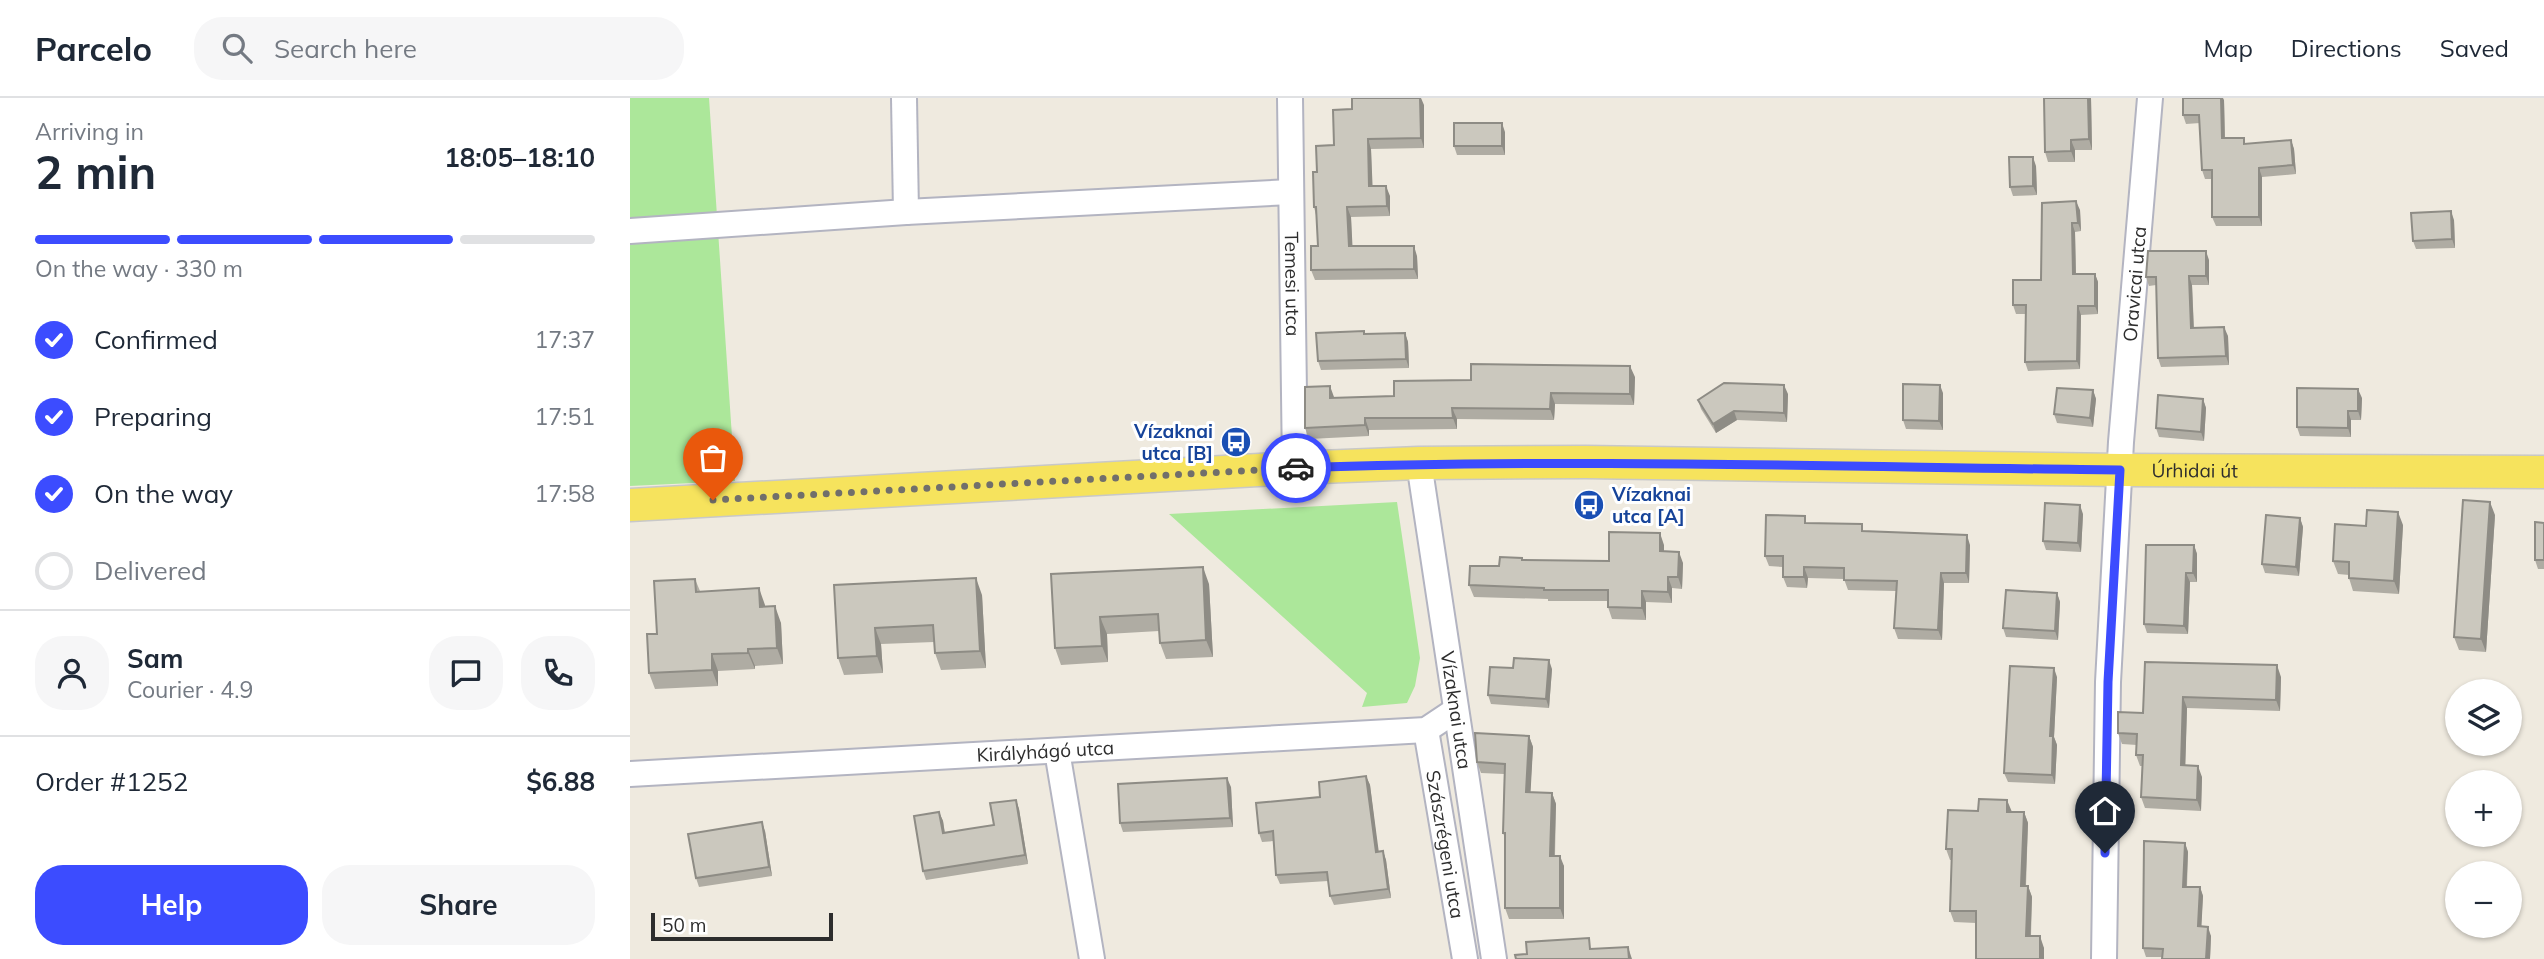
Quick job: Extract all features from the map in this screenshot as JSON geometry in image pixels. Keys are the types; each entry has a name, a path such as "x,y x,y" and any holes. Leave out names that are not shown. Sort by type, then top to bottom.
{"main road":[{"name":"Úrhidai út","path":"630,505 1419,463 1586,462 2120,470 2544,472"}],"street":[{"path":"904,98 906,212"},
{"name":"Temesi utca","path":"1290,98 1295,468"},
{"name":"Oravicai utca","path":"2104,959 2108,682 2120,470 2150,98"},
{"path":"630,231 906,212 1291,192"},
{"name":"Vízaknai utca","path":"1419,463 1494,959"},
{"path":"1426,730 1456,710"},
{"name":"Királyhágó utca","path":"630,774 1426,730"},
{"name":"Szászrégeni utca","path":"1426,730 1465,959"},
{"path":"1057,751 1093,959"}],"green space":[{"path":"630,98 709,98 735,481 630,486"},
{"path":"1397,502 1420,658 1415,686 1407,703 1362,707 1367,693 1169,514"}],"building":[{"path":"1352,98 1420,98 1421,138 1368,139 1369,186 1386,186 1387,206 1347,207 1349,246 1414,246 1414,269 1311,270 1311,246 1318,246 1313,172 1317,172 1316,146 1334,145 1333,110 1352,109"},
{"path":"2044,98 2088,98 2089,139 2071,140 2071,151 2045,152"},
{"path":"2183,98 2221,98 2222,138 2244,138 2244,144 2291,140 2293,165 2259,168 2259,217 2212,217 2212,170 2202,170 2199,115 2183,115"},
{"path":"1454,123 1502,123 1502,146 1454,146"},
{"path":"2009,157 2033,157 2033,186 2010,187"},
{"path":"2076,201 2078,223 2072,223 2073,274 2095,274 2095,306 2078,306 2077,361 2025,362 2026,305 2013,305 2013,280 2041,280 2042,203"},
{"path":"2451,211 2452,239 2413,241 2411,213"},
{"path":"2148,251 2206,251 2206,276 2189,276 2191,328 2224,327 2226,356 2158,358 2156,277 2146,277"},
{"path":"1364,331 1364,334 1405,333 1406,359 1318,361 1316,333"},
{"path":"1471,364 1630,366 1630,394 1551,393 1550,409 1452,408 1453,418 1365,418 1365,425 1305,428 1305,387 1330,386 1330,398 1394,396 1394,381 1471,380"},
{"path":"1724,383 1784,385 1784,413 1734,411 1713,424 1698,400"},
{"path":"1903,384 1940,385 1939,421 1903,420"},
{"path":"2057,388 2093,390 2090,418 2054,414"},
{"path":"2297,388 2358,389 2358,411 2348,411 2348,428 2297,427"},
{"path":"2158,395 2203,399 2201,432 2156,428"},
{"path":"2463,500 2490,502 2481,639 2454,637"},
{"path":"2045,503 2080,505 2078,543 2043,541"},
{"path":"2367,510 2398,512 2394,581 2349,578 2349,562 2333,561 2335,524 2366,526"},
{"path":"1766,515 1805,516 1805,523 1862,524 1862,531 1967,535 1966,573 1941,573 1938,630 1894,628 1897,581 1844,580 1844,568 1804,567 1804,577 1783,577 1783,556 1765,556"},
{"path":"2266,515 2300,518 2296,567 2262,564"},
{"path":"2535,522 2544,523 2544,560 2535,560"},
{"path":"1609,532 1660,533 1660,551 1679,552 1678,577 1668,577 1668,592 1642,591 1642,608 1608,607 1608,590 1544,590 1469,585 1470,566 1499,566 1500,557 1522,560 1609,561"},
{"path":"2146,545 2194,545 2193,573 2186,573 2184,626 2144,624"},
{"path":"1203,567 1206,640 1160,643 1158,614 1100,617 1102,646 1055,648 1051,574"},
{"path":"976,578 980,651 935,653 933,625 875,628 877,656 838,658 834,585"},
{"path":"695,579 696,592 759,588 760,607 775,606 777,648 748,649 748,653 712,654 712,670 649,673 647,634 657,634 654,581"},
{"path":"2006,590 2057,593 2055,631 2003,628"},
{"path":"1514,658 1549,660 1546,699 1488,695 1490,667 1513,668"},
{"path":"2145,662 2277,665 2276,700 2183,697 2181,765 2198,766 2197,800 2141,797 2143,755 2136,755 2137,734 2118,733 2118,712 2143,713"},
{"path":"2010,666 2054,668 2050,736 2053,736 2052,775 2004,773"},
{"path":"1475,733 1529,736 1526,792 1552,793 1550,856 1560,856 1560,908 1505,908 1505,764 1477,762"},
{"path":"1366,776 1376,852 1383,851 1388,889 1330,896 1327,872 1276,875 1273,831 1259,833 1256,803 1320,797 1319,782"},
{"path":"1227,778 1230,818 1120,823 1118,784"},
{"path":"1979,799 2007,800 2007,812 2024,812 2021,886 2028,886 2026,936 2040,936 2040,959 1976,959 1976,911 1950,911 1952,849 1946,849 1948,810 1978,811"},
{"path":"1016,800 1025,855 923,871 914,816 939,812 943,833 994,825 990,803"},
{"path":"762,822 769,867 696,878 688,834"},
{"path":"2144,841 2185,843 2183,887 2200,887 2198,926 2208,927 2206,959 2162,959 2163,949 2143,948"},
{"path":"1589,938 1590,949 1628,947 1629,959 1516,959 1515,955 1527,954 1526,942"}],"way so far":[{"path":"713,500 1296,468"}],"place":[{"name":"Vízaknai utca [B]","path":"1236,442"},
{"name":"Vízaknai utca [A]","path":"1589,505"}],"route":[{"path":"1296,468 1419,463 1586,462 2120,470 2108,682 2105,853"}]}
